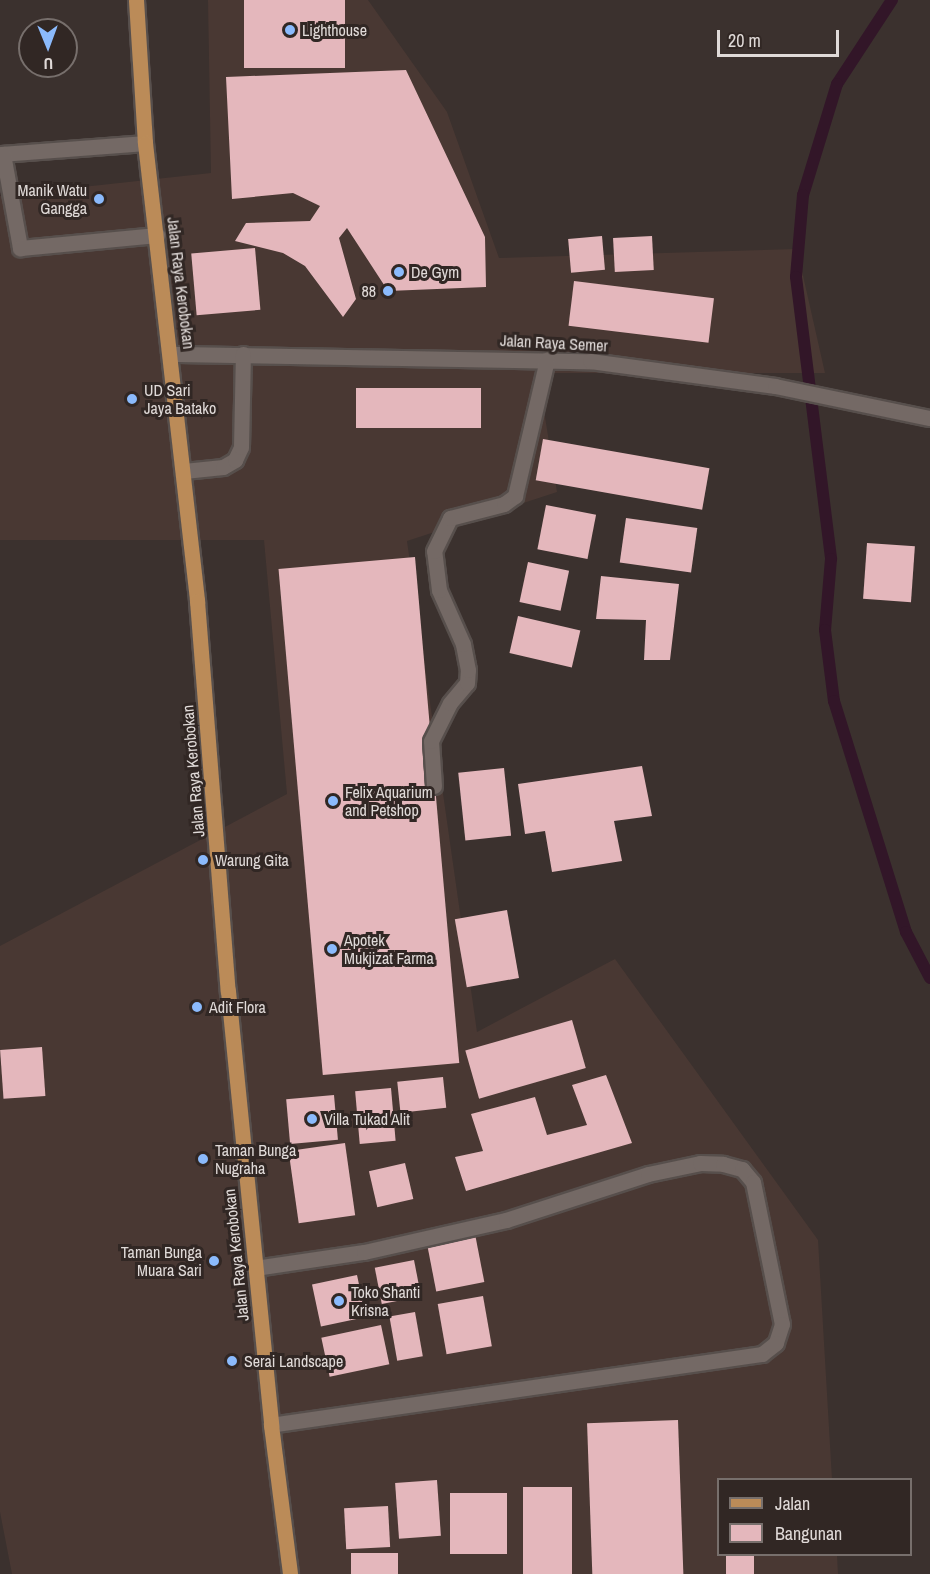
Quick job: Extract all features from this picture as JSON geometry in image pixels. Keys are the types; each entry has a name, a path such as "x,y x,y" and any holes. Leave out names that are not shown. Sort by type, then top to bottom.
{"main road":[{"name":"Jalan Raya Kerobokan","path":"135,0 145,143 172,354 184,471 255,1268 271,1425 290,1574"}],"street":[{"path":"145,143 1,154 20,248 157,235"},
{"name":"Jalan Raya Semer","path":"172,354 590,361 775,386 930,418"},
{"path":"184,471 223,467 235,460 241,447 243,354"},
{"path":"434,786 431,741 450,703 466,683 468,670 463,644 439,590 434,551 450,518 504,504 515,496 547,360"},
{"path":"255,1268 375,1249 506,1220 648,1174 700,1163 723,1164 742,1169 753,1182 782,1324 776,1343 762,1354 315,1421 271,1425"}],"shaded area":[{"path":"208,0 368,0 447,112 499,258 797,249 825,373 538,373 557,492 407,541 477,1032 615,959 818,1240 832,1478 717,1478 717,1556 837,1556 838,1574 12,1574 0,1512 0,946 287,794 264,540 0,540 0,196 211,173"}],"building":[{"path":"244,0 345,0 345,68 244,68"},
{"path":"406,70 485,237 486,287 388,291 347,228 339,238 356,299 343,317 305,266 283,253 235,241 246,223 310,221 320,206 293,193 232,199 226,77"},
{"path":"602,236 605,270 571,273 568,239"},
{"path":"652,236 654,270 615,272 613,238"},
{"path":"255,248 260,310 197,315 191,254"},
{"path":"574,281 714,298 708,343 569,326"},
{"path":"356,388 481,388 481,428 356,428"},
{"path":"543,439 709,468 702,510 536,480"},
{"path":"546,505 596,515 587,559 537,549"},
{"path":"626,518 697,528 691,573 620,563"},
{"path":"867,543 915,546 911,602 863,599"},
{"path":"415,557 459,1063 323,1075 279,569"},
{"path":"528,562 569,571 561,611 519,602"},
{"path":"601,576 679,584 670,660 644,660 646,620 596,619"},
{"path":"518,616 580,630 572,667 509,653"},
{"path":"642,766 652,816 614,821 622,861 552,872 545,831 525,834 518,784"},
{"path":"504,768 511,836 465,840 458,773"},
{"path":"507,910 519,978 467,987 455,919"},
{"path":"572,1020 586,1068 479,1099 465,1051"},
{"path":"42,1047 45,1096 4,1099 0,1050"},
{"path":"606,1075 632,1143 466,1191 455,1157 483,1151 471,1114 535,1097 547,1135 587,1125 572,1085"},
{"path":"443,1077 446,1108 400,1113 397,1082"},
{"path":"391,1088 396,1141 360,1144 355,1091"},
{"name":"Villa Tukad Alit","path":"334,1095 338,1140 290,1144 286,1099"},
{"path":"345,1143 355,1215 299,1223 289,1151"},
{"path":"405,1163 413,1199 377,1207 369,1171"},
{"path":"475,1234 484,1282 436,1291 427,1243"},
{"path":"414,1260 421,1296 382,1304 375,1268"},
{"name":"Toko Shanti Krisna","path":"357,1275 366,1317 321,1327 312,1285"},
{"path":"483,1296 492,1346 447,1354 438,1304"},
{"path":"415,1312 423,1356 397,1361 389,1317"},
{"path":"381,1325 389,1364 330,1377 321,1338"},
{"path":"678,1420 683,1574 592,1574 587,1423"},
{"path":"437,1480 441,1536 399,1539 395,1483"},
{"path":"523,1487 572,1487 572,1574 523,1574"},
{"path":"450,1493 507,1493 507,1554 450,1554"},
{"path":"388,1506 390,1547 346,1549 344,1508"},
{"path":"351,1553 398,1553 398,1574 351,1574"},
{"path":"726,1556 754,1556 754,1574 726,1574"}],"waterway":[{"path":"892,0 837,84 803,195 796,277 831,559 825,630 834,701 906,932 930,978"}],"place":[{"name":"Lighthouse","path":"290,30"},
{"name":"Manik Watu Gangga","path":"99,199"},
{"name":"De Gym","path":"399,272"},
{"name":"88","path":"388,291"},
{"name":"UD Sari Jaya Batako","path":"132,399"},
{"name":"Felix Aquarium and Petshop","path":"333,801"},
{"name":"Warung Gita","path":"203,860"},
{"name":"Apotek Mukjizat Farma","path":"332,949"},
{"name":"Adit Flora","path":"197,1007"},
{"name":"Villa Tukad Alit","path":"312,1119"},
{"name":"Taman Bunga Nugraha","path":"203,1159"},
{"name":"Taman Bunga Muara Sari","path":"214,1261"},
{"name":"Toko Shanti Krisna","path":"339,1301"},
{"name":"Serai Landscape","path":"232,1361"}]}
